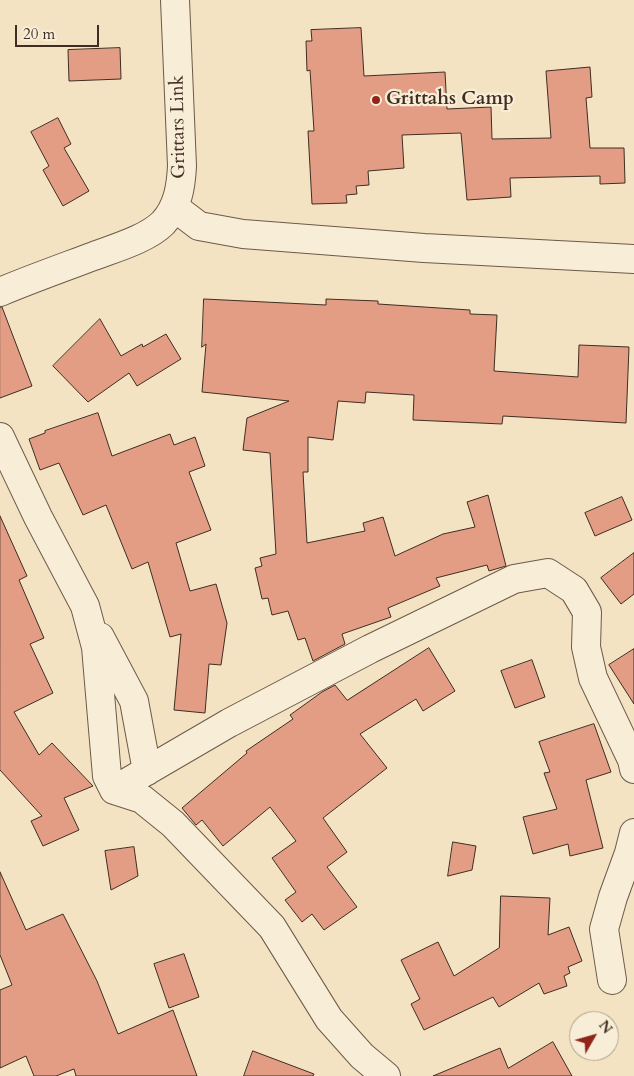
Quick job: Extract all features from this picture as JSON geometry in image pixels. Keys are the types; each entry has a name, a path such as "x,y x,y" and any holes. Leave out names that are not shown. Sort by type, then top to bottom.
{"street":[{"name":"Grittars Link","path":"0,292 143,236 163,223 174,207 180,187 182,166 175,0"},
{"path":"174,207 199,226 243,234 424,248 634,259"},
{"path":"0,437 38,517 85,606 96,647 107,776 114,790 142,799 173,824 272,927 329,1019 362,1056 386,1076"},
{"path":"114,790 229,723 379,645 514,579 548,572 574,590 587,612 586,647 593,678 632,760 634,769"},
{"path":"87,615 134,701 147,771"},
{"path":"612,980 604,929 634,833"}],"building":[{"path":"361,28 364,76 445,72 447,109 491,107 492,139 551,138 546,71 590,67 592,97 586,98 590,148 624,148 625,183 600,184 600,176 510,178 511,197 467,200 461,133 402,135 404,168 368,171 369,185 356,186 357,194 346,195 347,203 312,204 308,131 314,131 310,70 307,71 306,41 312,41 311,30"},
{"path":"120,48 121,79 69,81 68,50"},
{"path":"58,118 71,144 64,148 89,191 63,206 43,170 49,166 31,132"},
{"path":"204,299 326,305 326,299 378,301 378,304 470,310 470,314 497,315 494,371 578,377 579,345 629,347 626,423 503,416 502,424 413,420 414,395 366,392 365,403 338,401 333,440 308,437 308,472 303,472 307,543 365,531 363,523 383,517 395,556 443,534 475,527 467,502 488,495 506,566 489,571 487,565 436,578 440,586 388,608 391,617 342,634 345,644 313,661 305,638 298,640 288,611 272,615 268,598 262,599 255,568 262,566 260,558 276,554 270,453 243,450 247,418 289,401 202,392 206,344 202,347"},
{"path":"0,307 2,307 32,386 0,398"},
{"path":"100,319 121,356 142,344 143,347 166,334 181,359 137,386 129,373 88,402 53,366"},
{"path":"98,413 112,456 170,434 174,445 195,437 205,466 189,472 211,530 176,543 190,591 216,584 227,623 221,665 209,664 205,713 174,710 181,634 170,637 148,562 132,569 106,505 83,515 59,463 40,470 29,439 45,433 45,431"},
{"path":"622,497 632,520 595,536 585,513"},
{"path":"0,516 27,576 19,580 44,638 30,644 53,693 14,712 39,755 52,743 93,786 64,798 79,830 43,846 31,821 42,816 0,770"},
{"path":"634,553 634,594 621,604 601,578"},
{"path":"429,648 455,691 423,711 416,699 360,734 387,768 323,818 347,852 327,867 357,907 324,930 312,914 302,922 285,900 296,892 272,858 296,841 270,807 223,846 202,820 196,825 182,808 247,753 246,751 293,719 290,715 322,692 335,685 347,700"},
{"path":"634,649 634,704 609,665"},
{"path":"532,660 545,697 515,708 501,671"},
{"path":"594,724 611,772 586,780 603,848 570,856 568,844 533,854 523,817 557,809 544,773 550,772 539,742"},
{"path":"453,842 476,846 472,870 448,876"},
{"path":"134,847 138,876 111,890 105,851"},
{"path":"0,872 26,930 63,914 97,981 118,1034 173,1010 197,1076 76,1076 74,1069 56,1076 34,1076 26,1056 0,1068 0,990 12,985 0,955"},
{"path":"501,896 550,898 548,935 569,927 582,961 568,967 570,973 564,976 567,986 544,994 539,983 499,1007 493,997 424,1030 411,1004 420,999 401,960 438,942 454,976 499,948"},
{"path":"184,954 199,997 169,1008 154,964"},
{"path":"553,1042 572,1076 433,1076 500,1048 508,1068"},
{"path":"253,1051 314,1074 313,1076 244,1076"}],"place":[{"name":"Grittahs Camp","path":"376,100"}]}
